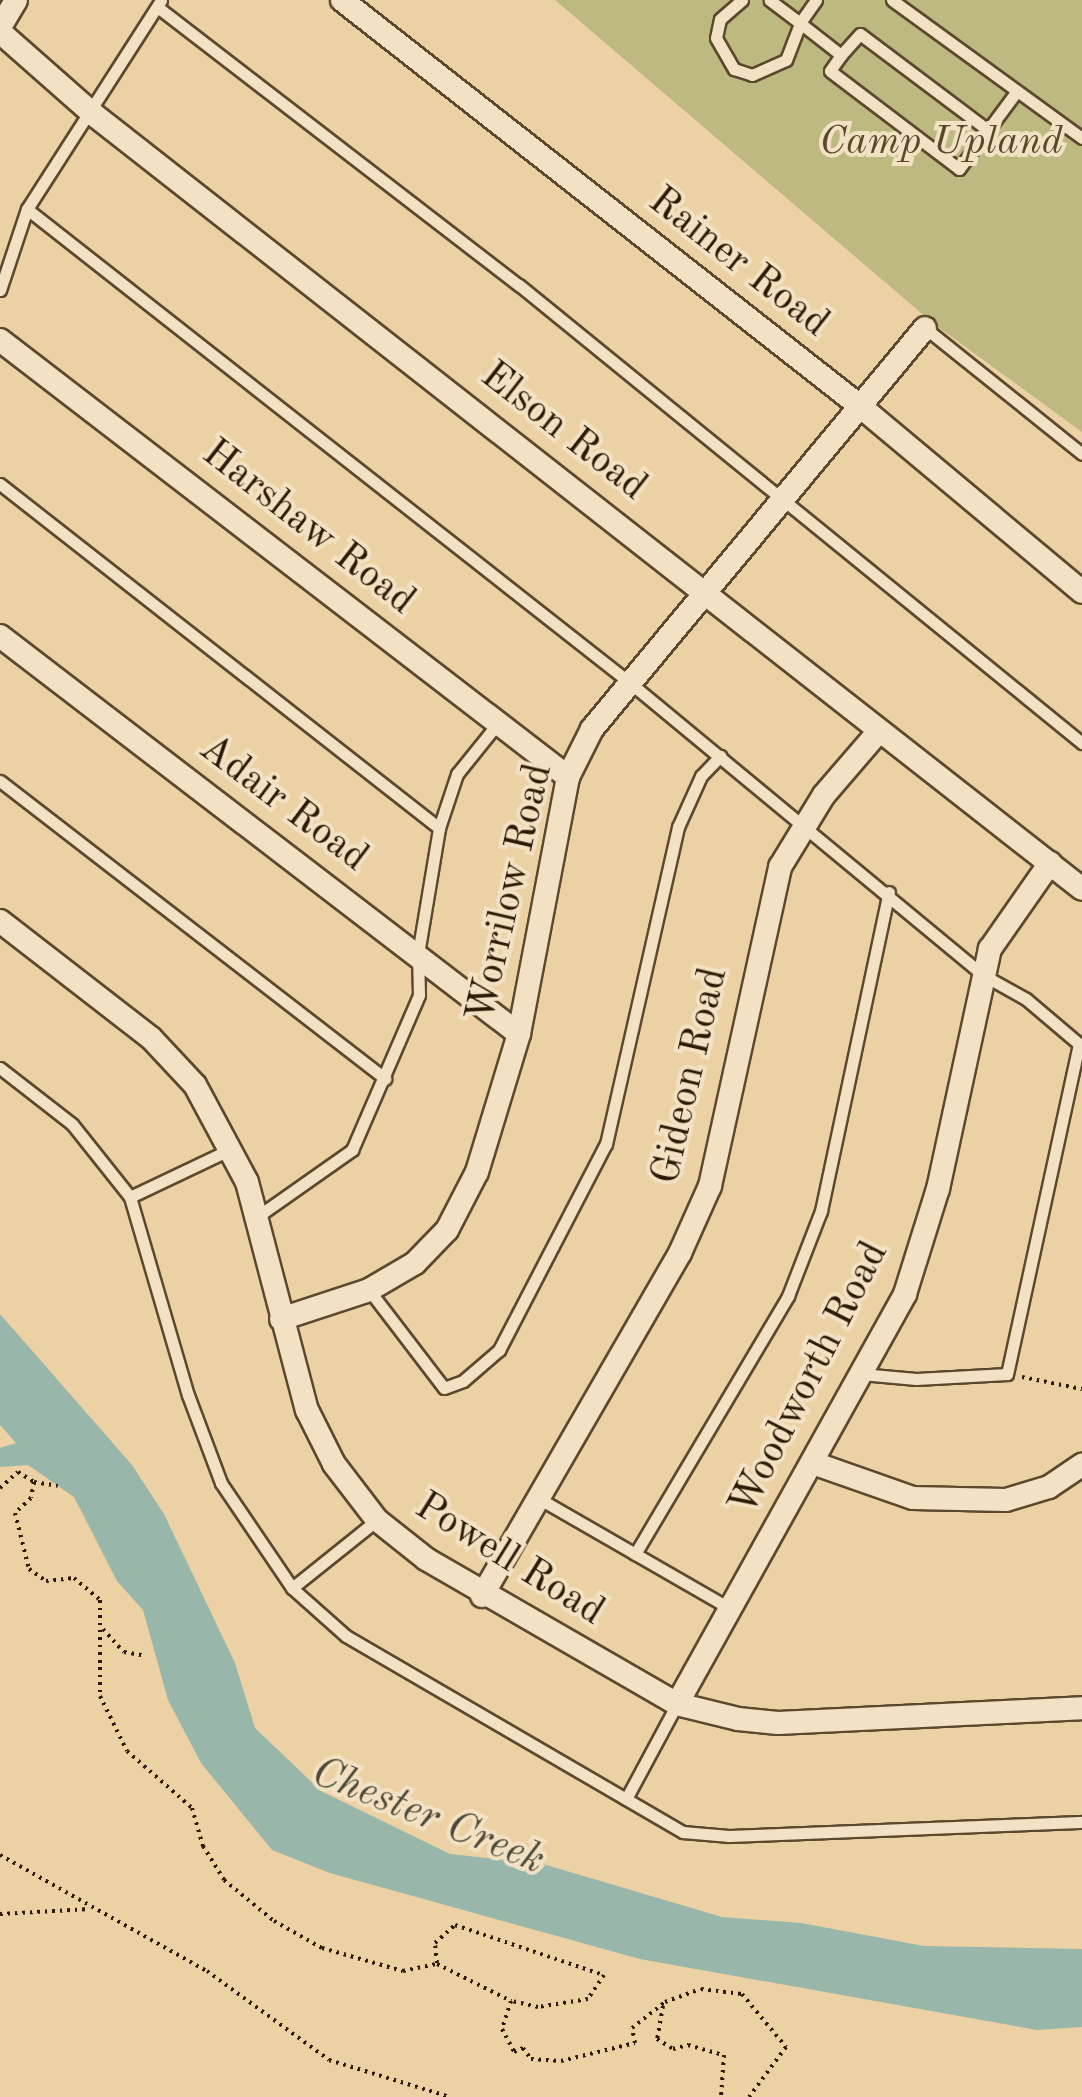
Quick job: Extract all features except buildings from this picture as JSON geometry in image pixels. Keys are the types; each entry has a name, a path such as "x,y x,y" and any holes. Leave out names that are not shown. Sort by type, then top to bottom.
{"street":[{"path":"0,30 16,0"},
{"name":"Rainer Road","path":"342,0 861,407 1082,592"},
{"name":"Elson Road","path":"0,30 92,114 1082,889"},
{"name":"Worrilow Road","path":"281,1320 370,1290 415,1263 448,1230 477,1172 519,1034 568,776 592,729 926,328"},
{"name":"Harshaw Road","path":"0,340 568,776"},
{"name":"Adair Road","path":"0,636 519,1034"},
{"name":"Gideon Road","path":"482,1596 680,1253 710,1186 764,925 780,867 804,823 878,731"},
{"name":"Woodworth Road","path":"677,1704 905,1294 938,1189 990,949 1050,863"},
{"name":"Powell Road","path":"0,921 151,1038 196,1086 258,1216 281,1320 308,1410 334,1464 377,1520 482,1596 677,1704 778,1723 1082,1708"},
{"path":"813,1463 913,1498 1006,1500 1050,1487 1082,1465"}],"lane":[{"path":"742,0 720,19 716,38 734,69 770,72 786,60 800,24 816,0"},
{"path":"770,0 841,56"},
{"path":"892,0 1082,138"},
{"path":"0,290 27,208 77,124 92,114 161,4 784,498 1082,743"},
{"path":"988,130 860,34 830,71 959,170 1017,92"},
{"path":"27,208 630,682 889,892 983,975 1026,999 1079,1044 1007,1374 861,1374"},
{"path":"926,328 1082,454"},
{"path":"0,484 439,828"},
{"path":"258,1216 352,1150 418,996 418,954 439,828 457,774 498,723"},
{"path":"370,1290 444,1388 463,1381 499,1350 606,1144 678,827 702,776 720,756"},
{"path":"0,781 385,1079"},
{"path":"635,1554 788,1296 821,1211 889,892"},
{"path":"0,1068 72,1124 130,1197 188,1395 221,1483 292,1588 346,1636 683,1832 729,1836 1082,1822"},
{"path":"130,1197 229,1150"},
{"path":"538,1498 731,1609"},
{"path":"292,1588 377,1520"},
{"name":"Woodworth Road","path":"626,1799 677,1704"}],"path":[{"path":"1007,1374 1082,1390"},
{"path":"0,1488 18,1472 34,1482 58,1486"},
{"path":"34,1482 32,1498 15,1513 30,1569 46,1581 64,1576 89,1587 100,1600 103,1629 98,1676 105,1713 127,1751 192,1808 203,1846 224,1880 274,1921 322,1948 403,1971 437,1964 511,2001 538,2007 588,1999 604,1975 455,1925 435,1943 437,1964"},
{"path":"103,1629 124,1652 146,1656"},
{"path":"0,1856 206,1971 330,2060 449,2097"},
{"path":"0,1914 91,1910"},
{"path":"511,2001 502,2029 514,2052 523,2048 532,2060 562,2061 635,2043 632,2028 666,2002 722,1987 757,2008 786,2047 749,2097"},
{"path":"666,2002 655,2025 657,2039 673,2049 688,2045 724,2055 720,2097"}],"green space":[{"name":"Camp Upland","path":"555,0 1082,0 1082,432 934,324"}],"shaded area":[{"path":"0,1314 132,1465 164,1514 235,1663 255,1728 321,1791 450,1854 543,1864 722,1917 801,1923 924,1946 1082,1949 1082,2027 1037,2030 640,1959 330,1873 272,1850 201,1763 168,1700 143,1610 117,1581 74,1497 28,1465 0,1467 0,1448 16,1443 0,1425"}],"water label":[{"name":"Chester Creek","path":"428,1817"}]}
